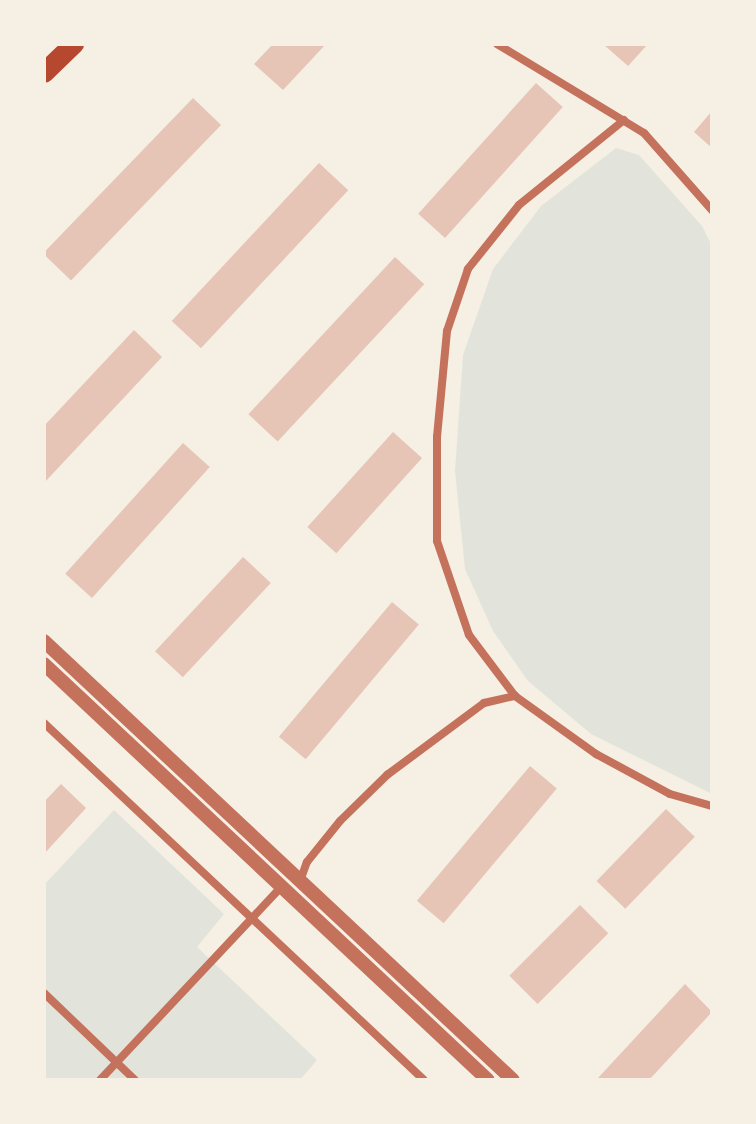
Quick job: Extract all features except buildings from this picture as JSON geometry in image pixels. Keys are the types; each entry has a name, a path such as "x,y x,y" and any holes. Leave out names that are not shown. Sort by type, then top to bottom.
{"highway":[{"path":"44,73 74,44"}],"street":[{"path":"497,44 644,133 712,210"},
{"path":"624,120 519,205 468,269 447,331 437,437 437,541 469,635 515,696 596,754 670,794 712,806"},
{"path":"44,641 513,1080"},
{"path":"44,664 488,1080"},
{"path":"300,881 307,862 340,821 387,775 484,703 515,696"},
{"path":"44,723 424,1080"},
{"path":"100,1080 282,886"},
{"path":"44,993 135,1080"}],"shaded area":[{"path":"616,148 639,155 702,226 712,246 712,794 591,734 528,681 493,631 465,569 455,471 463,355 493,269 541,206"},
{"path":"114,810 224,914 197,947 317,1060 300,1080 44,1080 44,885"}]}
